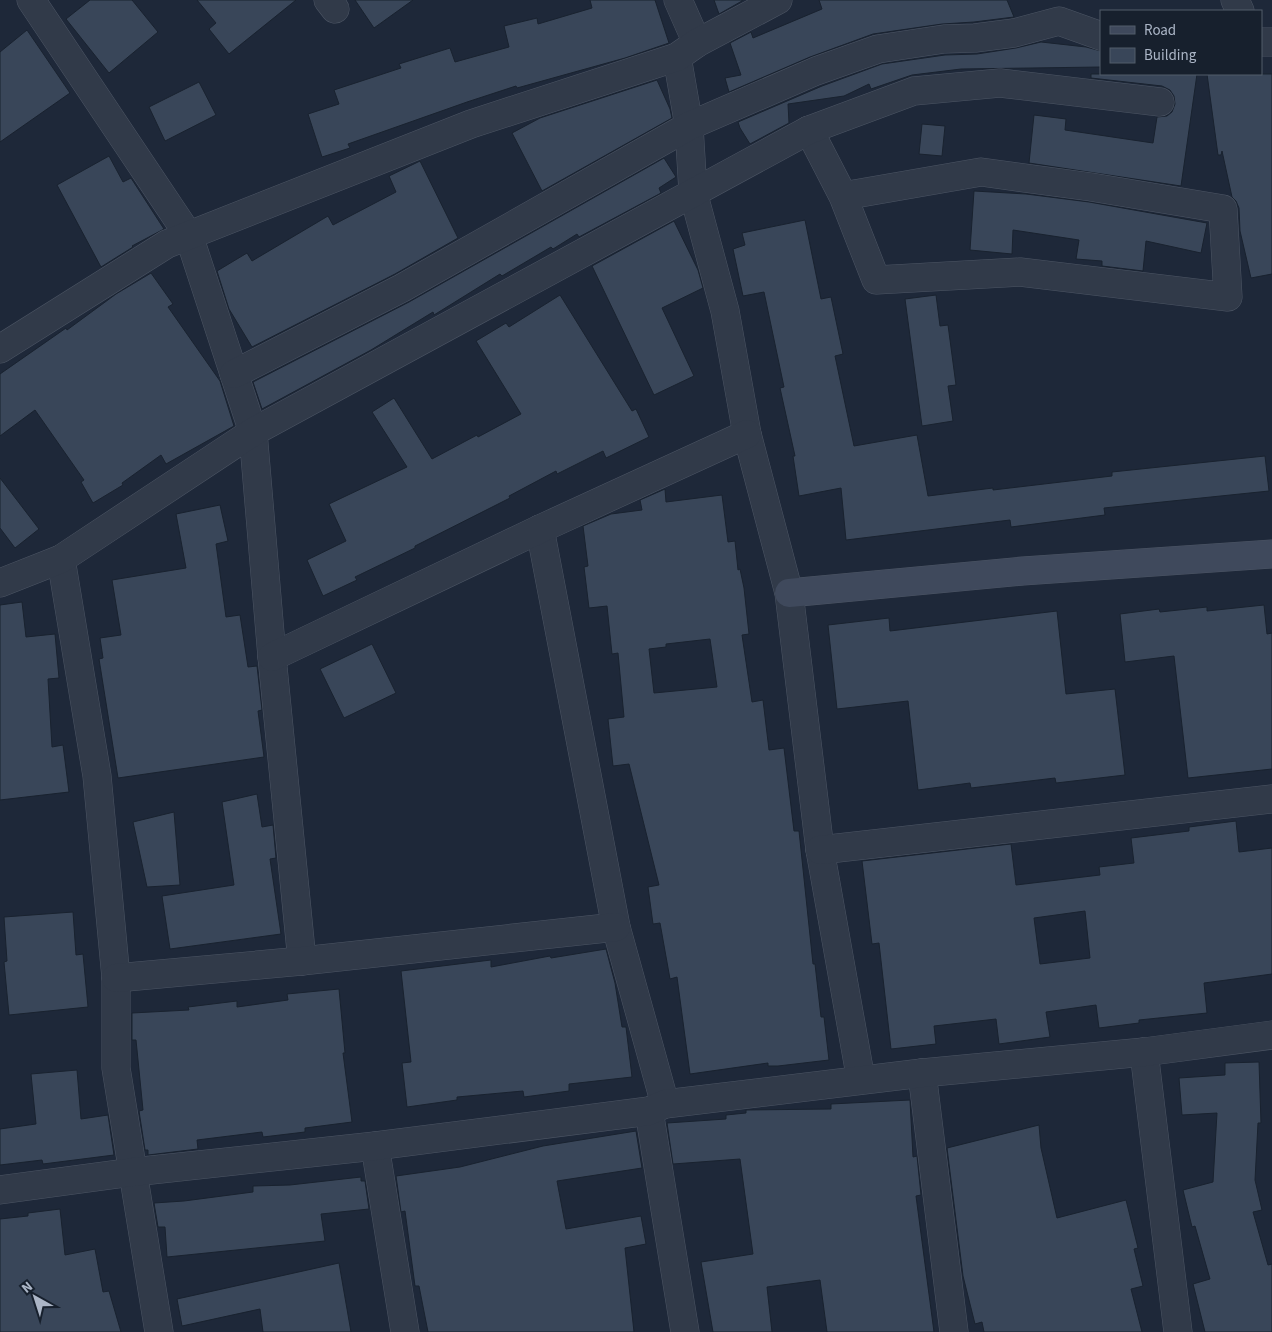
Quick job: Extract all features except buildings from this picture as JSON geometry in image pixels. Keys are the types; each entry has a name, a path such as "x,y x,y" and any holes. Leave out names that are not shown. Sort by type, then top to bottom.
{"street":[{"path":"31,0 189,236 253,432 272,657 302,961"},
{"path":"678,0 687,50 693,192 725,311 747,434 789,593 820,850 861,1080"},
{"path":"0,349 167,244 471,124 687,50 778,0"},
{"path":"234,374 402,288 690,126 816,71 878,49 944,39 975,38 1014,33 1055,10 1100,35"},
{"path":"0,583 61,560 253,432 809,130 914,91 1000,83 1160,102"},
{"path":"809,130 843,196 876,280 1020,272 1228,297 1223,209 1091,187 981,172 843,196"},
{"path":"272,657 540,529 747,434"},
{"path":"540,529 616,927 657,1107 685,1332"},
{"path":"789,593 1023,571 1272,554"},
{"path":"61,560 97,776 116,978 116,1068 159,1332"},
{"path":"820,850 1272,800"},
{"path":"116,978 302,961 616,927"},
{"path":"0,1190 133,1172 375,1146 861,1080 1144,1052 1272,1035"},
{"path":"1144,1052 1178,1332"},
{"path":"922,1073 954,1332"},
{"path":"375,1146 405,1332"}]}
